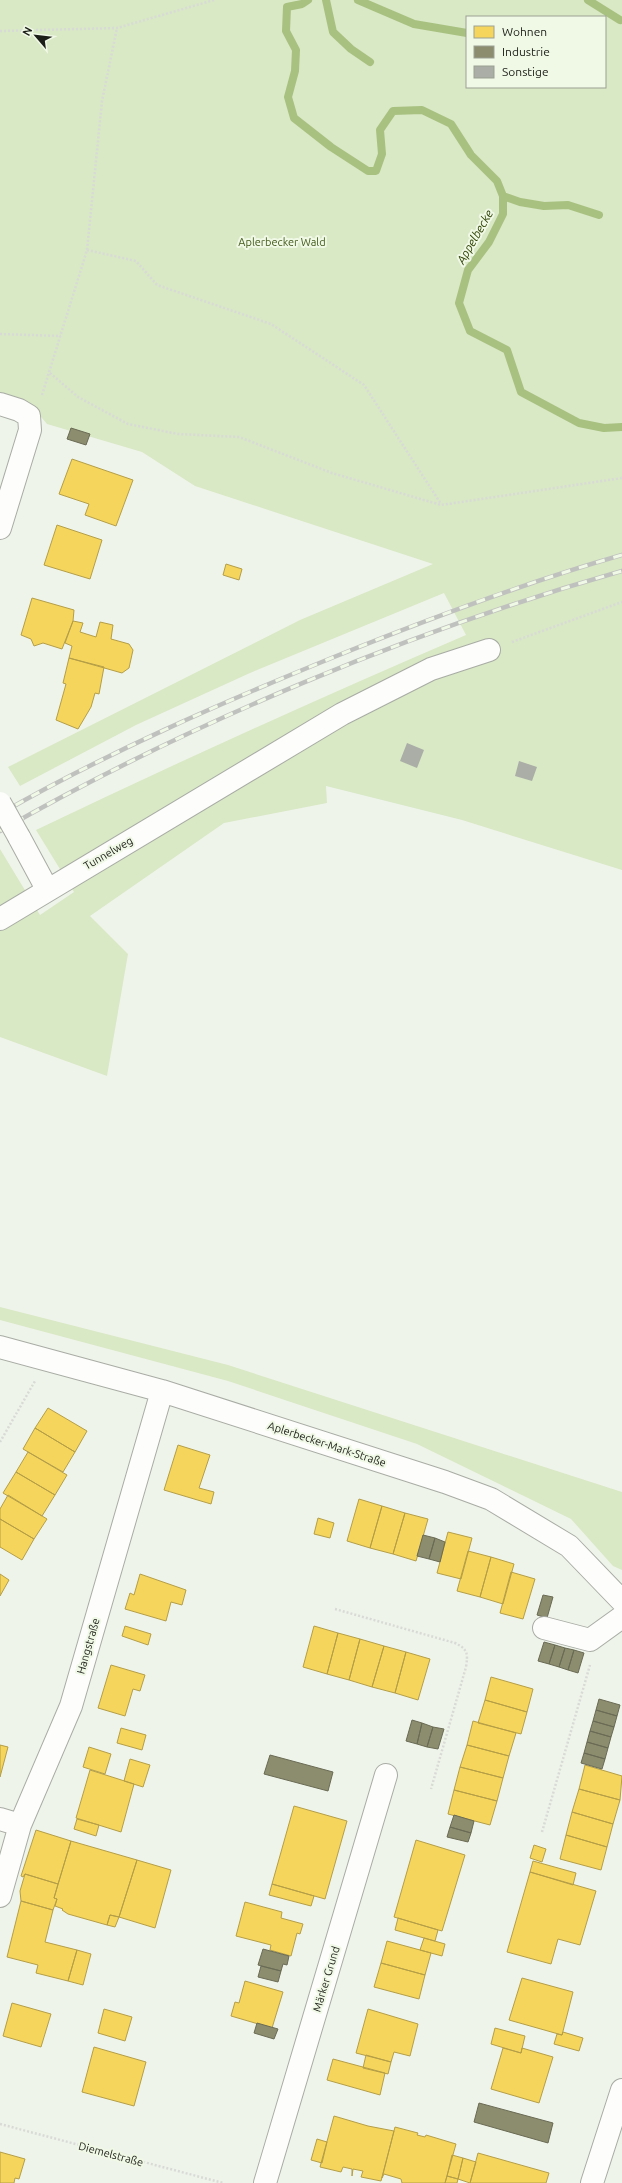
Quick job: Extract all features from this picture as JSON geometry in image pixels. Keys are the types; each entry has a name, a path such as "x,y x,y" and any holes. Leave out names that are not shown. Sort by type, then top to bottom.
{"street":[{"path":"0,404 18,410 29,416 30,430 0,528"},
{"name":"Tunnelweg","path":"0,919 47,889 218,789 342,714 431,669 489,650"},
{"path":"0,803 47,889"},
{"name":"Aplerbecker-Mark-Straße","path":"0,1347 162,1391 445,1482 491,1499 569,1546 622,1602"},
{"name":"Hangstraße","path":"0,1896 10,1822 71,1706 162,1391"},
{"path":"544,1628 590,1640 622,1617"},
{"name":"Märker Grund","path":"266,2183 386,1775"},
{"path":"592,2183 622,2090"}],"path":[{"path":"0,31 117,28 214,0"},
{"path":"29,416 41,396 50,373 87,250 102,101 117,28"},
{"path":"87,250 136,261 157,284 271,324 364,385 441,505"},
{"path":"0,334 61,336"},
{"path":"50,373 78,397 128,424 178,434 239,437 332,473 441,505 622,478"},
{"path":"489,650 622,602"},
{"path":"0,1442 30,1392 46,1359"},
{"path":"335,1609 455,1643 466,1649 468,1654 466,1667 431,1789"},
{"path":"542,1832 591,1662 590,1640"},
{"name":"Diemelstraße","path":"0,2124 223,2183"}],"green space":[{"name":"Aplerbecker Wald","path":"0,0 622,0 622,870 462,820 326,786 327,803 224,823 90,916 128,954 107,1076 0,1037 0,849 40,915 74,892 36,830 250,730 466,635 444,593 250,673 136,725 20,786 8,767 300,620 433,564 195,486 142,452 47,424 31,405 0,396"},
{"path":"0,1307 228,1365 622,1492 622,1570 613,1566 571,1519 417,1444 228,1381 0,1320"}],"building: Wohnen":[{"path":"72,459 133,480 116,526 85,515 89,504 59,494"},
{"path":"57,525 102,540 90,579 44,565"},
{"path":"226,564 242,569 239,580 223,575"},
{"path":"32,598 74,610 73,621 62,649 43,643 34,646 31,639 21,635"},
{"path":"73,621 83,623 80,632 96,637 100,622 113,625 111,639 129,644 133,650 129,668 122,673 69,658 72,646 65,643"},
{"path":"69,658 104,667 99,694 95,693 91,707 78,729 56,720 66,684 63,683"},
{"path":"48,1408 87,1431 75,1452 35,1428"},
{"path":"35,1428 75,1452 63,1472 23,1449"},
{"path":"178,1445 210,1455 199,1488 214,1492 211,1504 164,1490"},
{"path":"28,1452 67,1475 55,1495 16,1472"},
{"path":"16,1472 55,1495 42,1516 3,1493"},
{"path":"8,1495 47,1519 34,1539 0,1519 0,1509"},
{"path":"359,1499 382,1506 370,1548 347,1541"},
{"path":"382,1506 405,1513 393,1554 370,1548"},
{"path":"405,1513 428,1519 416,1561 393,1554"},
{"path":"318,1518 334,1523 330,1538 314,1534"},
{"path":"0,1519 34,1539 22,1560 0,1547"},
{"path":"448,1532 472,1538 461,1579 437,1573"},
{"path":"468,1551 491,1557 480,1597 457,1591"},
{"path":"491,1557 514,1564 503,1604 480,1597"},
{"path":"511,1572 535,1579 523,1619 500,1613"},
{"path":"0,1574 9,1580 0,1596"},
{"path":"140,1574 186,1590 182,1605 171,1602 166,1621 125,1609 130,1593 134,1595"},
{"path":"125,1626 151,1634 148,1645 122,1636"},
{"path":"314,1626 338,1633 327,1674 303,1667"},
{"path":"338,1633 360,1639 349,1680 327,1674"},
{"path":"360,1639 384,1646 372,1687 349,1680"},
{"path":"384,1646 406,1652 395,1693 372,1687"},
{"path":"406,1652 430,1659 418,1700 395,1693"},
{"path":"111,1665 145,1675 140,1691 133,1689 125,1716 98,1708"},
{"path":"491,1677 533,1689 527,1712 485,1700"},
{"path":"485,1700 527,1712 521,1734 478,1723"},
{"path":"473,1721 516,1733 509,1756 467,1745"},
{"path":"121,1728 146,1735 142,1750 117,1743"},
{"path":"0,1745 8,1747 0,1777"},
{"path":"467,1745 509,1756 503,1778 460,1767"},
{"path":"89,1747 111,1754 105,1774 83,1767"},
{"path":"130,1759 150,1765 143,1787 124,1781"},
{"path":"585,1765 622,1776 620,1800 579,1789"},
{"path":"460,1767 503,1778 497,1801 454,1790"},
{"path":"90,1770 134,1784 121,1832 76,1818"},
{"path":"579,1789 620,1800 613,1824 572,1812"},
{"path":"454,1790 497,1801 490,1825 448,1814"},
{"path":"294,1806 347,1821 325,1899 272,1884"},
{"path":"572,1812 613,1824 607,1847 566,1835"},
{"path":"77,1819 99,1825 96,1836 74,1829"},
{"path":"36,1830 71,1841 58,1884 25,1874 23,1877 21,1876"},
{"path":"566,1835 607,1847 601,1870 560,1859"},
{"path":"416,1840 465,1855 442,1931 394,1917"},
{"path":"71,1841 137,1860 119,1917 110,1915 107,1925 68,1914 62,1910 63,1909 55,1906 57,1899 54,1898"},
{"path":"534,1845 546,1849 542,1862 530,1858"},
{"path":"137,1860 171,1870 155,1928 119,1917"},
{"path":"533,1861 576,1873 573,1885 530,1872"},
{"path":"530,1872 596,1891 580,1945 558,1939 551,1964 507,1952"},
{"path":"25,1874 58,1884 54,1898 57,1899 53,1910 21,1901 20,1891"},
{"path":"272,1884 314,1896 311,1906 269,1895"},
{"path":"21,1901 53,1910 45,1942 77,1950 68,1981 36,1973 38,1965 7,1957"},
{"path":"245,1902 282,1912 281,1918 303,1924 300,1934 297,1933 291,1956 270,1950 271,1945 236,1936"},
{"path":"110,1915 119,1917 115,1927 107,1925"},
{"path":"398,1918 438,1930 435,1941 395,1930"},
{"path":"424,1938 445,1944 442,1956 420,1950"},
{"path":"387,1941 431,1953 425,1975 381,1963"},
{"path":"77,1950 91,1954 83,1985 68,1981"},
{"path":"381,1963 425,1975 419,1999 374,1987"},
{"path":"522,1978 573,1992 562,2035 509,2020"},
{"path":"245,1981 283,1992 272,2028 231,2016 235,2002 239,2003"},
{"path":"12,2003 51,2014 41,2047 3,2036"},
{"path":"104,2009 132,2017 125,2041 98,2033"},
{"path":"368,2009 418,2024 410,2056 394,2052 391,2062 356,2053"},
{"path":"495,2028 525,2036 521,2053 491,2044"},
{"path":"563,2032 583,2038 579,2051 554,2044 557,2034 562,2035"},
{"path":"94,2047 146,2062 134,2106 82,2092"},
{"path":"503,2048 521,2053 522,2048 553,2057 539,2103 491,2089"},
{"path":"366,2055 391,2062 388,2074 363,2068"},
{"path":"333,2059 385,2073 380,2095 327,2080"},
{"path":"334,2116 368,2126 394,2131 381,2181 361,2177 363,2171 353,2169 352,2176 352,2169 343,2167 341,2172 320,2167"},
{"path":"395,2127 418,2133 417,2135 425,2137 426,2135 456,2144 445,2183 402,2183 401,2179 384,2174 382,2178"},
{"path":"317,2139 327,2142 322,2163 311,2160"},
{"path":"0,2152 25,2159 19,2179 15,2178 14,2183 0,2183"},
{"path":"478,2153 549,2173 546,2183 470,2183"},
{"path":"452,2155 463,2158 458,2179 447,2176"},
{"path":"463,2158 476,2162 470,2183 458,2179"},
{"path":"447,2176 458,2179 457,2183 445,2183"}],"building: Industrie":[{"path":"71,428 90,434 86,445 67,439"},
{"path":"423,1535 435,1538 429,1559 417,1556"},
{"path":"435,1538 445,1542 440,1562 429,1559"},
{"path":"543,1595 553,1597 547,1618 537,1615"},
{"path":"544,1642 555,1645 549,1664 538,1661"},
{"path":"555,1645 565,1648 559,1667 549,1664"},
{"path":"565,1648 574,1650 568,1670 559,1667"},
{"path":"574,1650 584,1653 578,1673 568,1670"},
{"path":"599,1699 620,1705 617,1716 596,1710"},
{"path":"596,1710 617,1716 614,1727 593,1721"},
{"path":"412,1720 422,1723 417,1744 406,1741"},
{"path":"593,1721 614,1727 611,1737 590,1731"},
{"path":"422,1723 433,1727 427,1747 417,1744"},
{"path":"433,1727 444,1729 438,1749 427,1747"},
{"path":"590,1731 611,1737 608,1748 587,1742"},
{"path":"587,1742 608,1748 605,1759 584,1753"},
{"path":"584,1753 605,1759 602,1769 581,1763"},
{"path":"270,1755 333,1772 328,1791 264,1774"},
{"path":"454,1815 474,1821 471,1833 450,1827"},
{"path":"450,1827 471,1833 468,1842 447,1837"},
{"path":"263,1949 289,1956 287,1965 283,1964 281,1971 258,1965"},
{"path":"261,1966 281,1971 278,1982 258,1977"},
{"path":"257,2023 278,2029 274,2039 254,2033"},
{"path":"479,2103 553,2123 548,2143 474,2122"}],"building: Sonstige":[{"path":"407,743 424,750 417,768 400,761"},
{"path":"519,761 537,767 532,781 515,776"}],"waterway":[{"name":"Appelbecke","path":"308,0 302,4 287,7 286,31 296,50 295,71 288,97 294,118 331,147 368,171 376,171 382,154 380,130 393,111 422,110 451,124 471,155 497,181 503,196 503,214 489,242 468,270 459,303 470,331 507,350 521,392 579,423 604,428 622,427"},
{"path":"326,0 333,32 351,49 370,62"},
{"path":"358,0 414,24 466,33"},
{"path":"588,0 620,20"},
{"path":"503,196 520,202 544,206 568,205 599,215"}],"railway":[{"path":"0,814 81,770 122,750 292,674 476,602 549,577 622,555"},
{"path":"0,831 73,791 148,753 225,717 304,683 383,651 463,622 543,595 622,571"}]}
